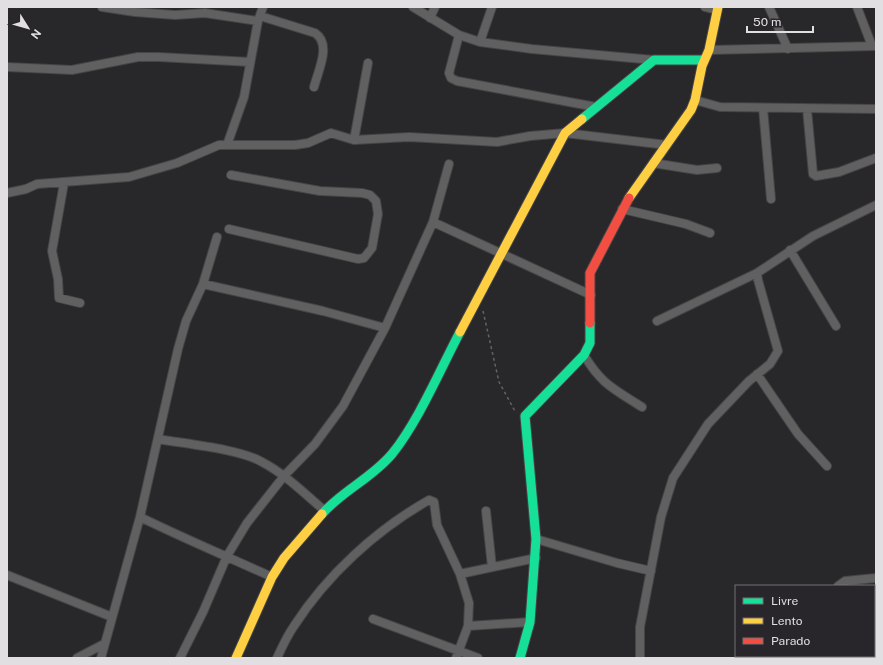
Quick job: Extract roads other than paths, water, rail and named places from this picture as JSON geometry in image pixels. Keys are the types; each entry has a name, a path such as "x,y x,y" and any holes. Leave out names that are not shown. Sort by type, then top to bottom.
{"street":[{"path":"102,7 175,15 204,13 259,19 315,33 321,37 324,44 314,87"},
{"path":"227,145 244,97 259,19 263,7"},
{"path":"413,7 459,35 480,42 532,49 654,60 704,60"},
{"path":"430,18 435,7"},
{"path":"480,42 492,7"},
{"path":"520,658 530,622 536,558 536,538 524,424 525,416 529,409 546,396 584,355 590,343 590,273 632,191 687,117 696,100 704,60 709,50 718,9 706,7"},
{"path":"770,7 788,49"},
{"path":"709,50 874,46 856,7"},
{"path":"459,35 449,73 452,78 457,81 596,106"},
{"path":"7,67 72,70 138,57 250,62"},
{"path":"236,658 272,577 284,558 325,511 379,468 392,454 410,427 565,133 596,106 654,60"},
{"path":"354,140 368,64"},
{"path":"696,100 720,107 876,109"},
{"path":"763,108 771,198"},
{"path":"807,109 813,174 816,176 839,172 876,158"},
{"path":"7,193 26,189 37,184 129,177 177,163 219,145 295,145 308,143 331,133 354,140 421,137 497,142 530,136 565,133 666,145"},
{"path":"653,163 697,170 717,168"},
{"path":"180,658 203,612 227,556 247,523 284,476 315,444 343,406 385,328 433,222 449,164"},
{"path":"229,229 358,259 364,258 372,248 378,214 376,201 370,195 362,193 320,191 231,175"},
{"path":"64,183 52,241 52,258 58,279 59,298 80,303"},
{"path":"657,321 757,273 790,250 853,215 876,205"},
{"path":"622,210 686,224 710,233"},
{"path":"433,222 591,295"},
{"path":"101,658 127,570 140,518 178,349 186,321 203,284 217,237"},
{"path":"790,250 836,326"},
{"path":"640,658 640,627 667,491 680,465 714,418 757,374 770,364 778,351 757,273"},
{"path":"203,284 323,311 385,328"},
{"path":"584,355 593,372 602,382 642,406"},
{"path":"757,374 798,434 827,466"},
{"path":"158,439 238,454 261,461 284,476 325,511"},
{"path":"277,658 294,626 341,566 375,537 413,509 429,500 434,502 437,525 460,574 469,603 468,626 457,655"},
{"path":"486,511 492,567"},
{"path":"140,518 192,543 227,556 272,577"},
{"path":"536,538 617,563 651,571"},
{"path":"460,574 536,558"},
{"path":"7,575 112,617"},
{"path":"839,585 845,581 876,578"},
{"path":"373,619 457,655 478,658"},
{"path":"468,626 530,622"},
{"path":"77,658 104,644"}]}
